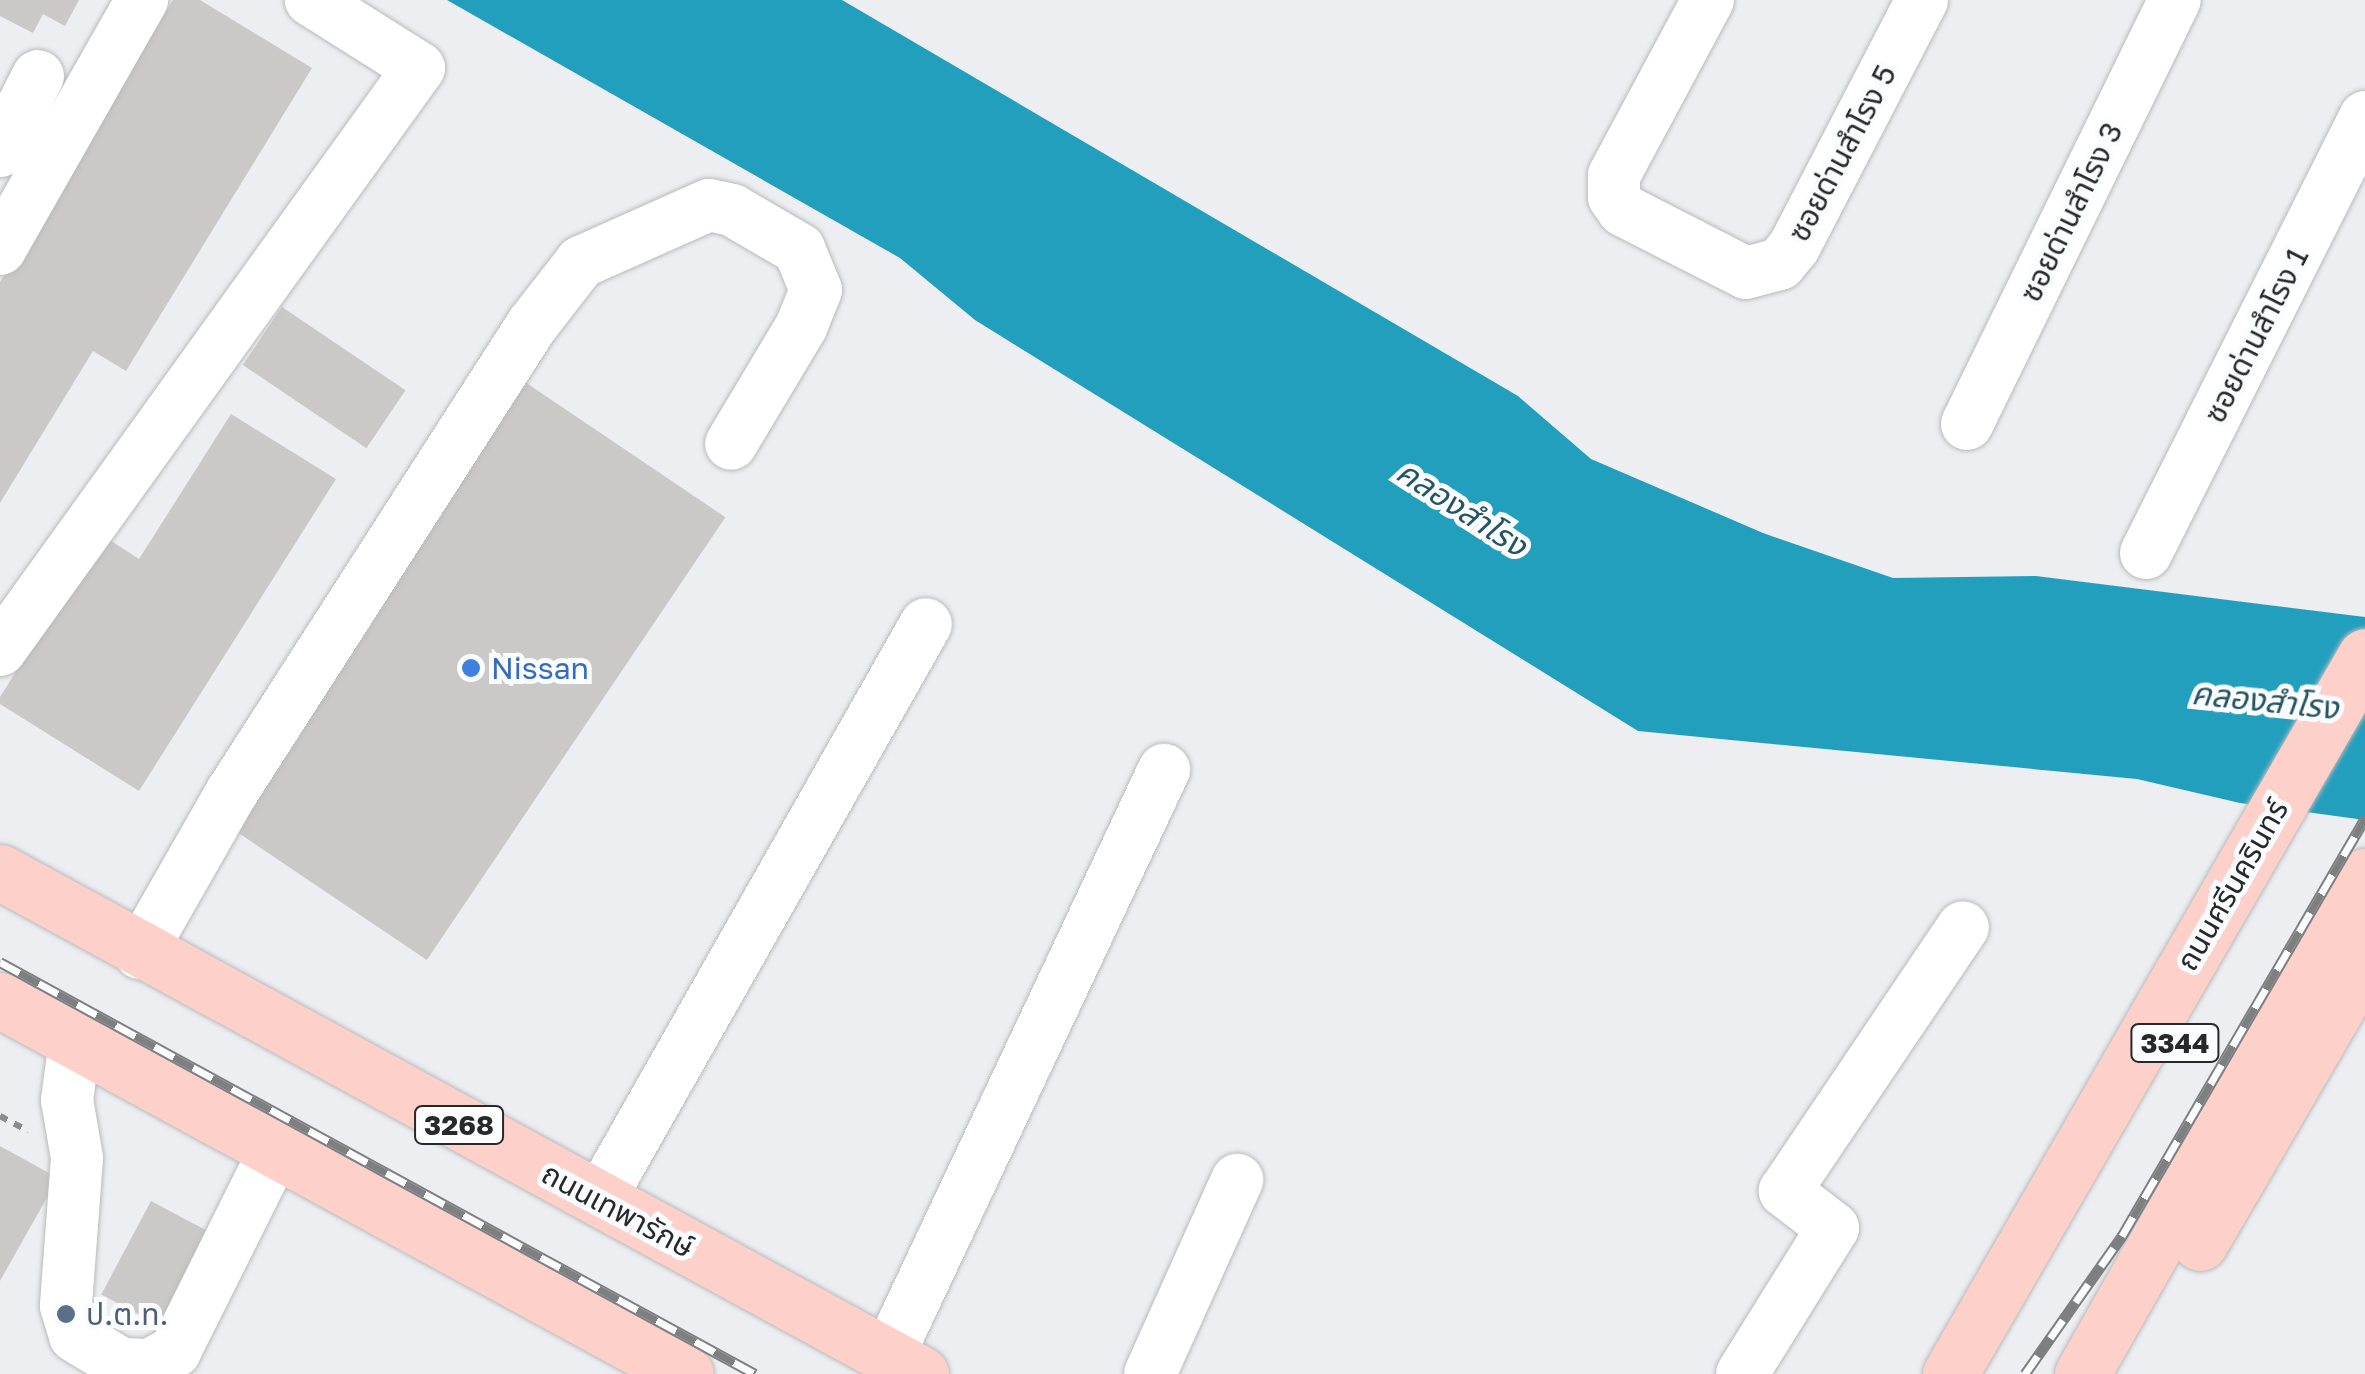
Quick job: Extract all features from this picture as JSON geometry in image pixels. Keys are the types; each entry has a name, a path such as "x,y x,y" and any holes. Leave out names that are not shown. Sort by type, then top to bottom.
{"main road":[{"name":"ถนนศรีนครินทร์","path":"1978,1357 2168,996 2365,656"},
{"name":"ถนนศรีนครินทร์","path":"1950,1374 1978,1357 2365,711"},
{"name":"ถนนเทพารักษ์","path":"0,872 140,953 904,1365"},
{"name":"3344","path":"2082,1374 2365,876"},
{"path":"2124,1374 2365,960"},
{"path":"0,1000 686,1374"}],"street":[{"path":"0,249 142,0"},
{"path":"0,650 420,68 311,0"},
{"name":"ซอยด่านสำโรง 5","path":"1708,0 1614,174 1614,197 1623,210 1746,274 1780,264 1922,0"},
{"name":"ซอยด่านสำโรง 3","path":"1967,424 2175,0"},
{"path":"0,151 38,76"},
{"name":"ซอยด่านสำโรง 1","path":"2146,552 2365,117"},
{"path":"140,953 232,792 532,325 581,262 709,206 732,210 799,249 816,290 801,327 731,444"},
{"path":"599,1200 926,624"},
{"path":"904,1365 1164,770"},
{"path":"1742,1374 1833,1228 1784,1191 1963,928"},
{"path":"75,1041 67,1100 77,1158 66,1306 75,1336 120,1364 150,1365 176,1351 274,1150"},
{"path":"1150,1374 1237,1180"}],"water":[{"name":"คลองสำโรง","path":"447,0 842,0 1518,396 1591,459 1763,533 1893,578 2036,576 2365,617 2365,820 2240,803 2137,779 1638,731 975,320 900,258"}],"building":[{"path":"0,0 79,0 65,26 43,14 33,33 0,16"},
{"path":"173,0 200,0 312,68 126,371 93,351 0,503 0,282"},
{"path":"282,307 406,390 366,448 243,365"},
{"name":"Nissan","path":"519,378 725,517 427,960 220,821"},
{"path":"231,414 336,479 139,791 0,704 0,697 102,535 139,559"},
{"path":"0,1146 58,1178 0,1281"},
{"path":"151,1201 220,1238 170,1331 101,1295"}],"railway":[{"path":"2025,1374 2122,1236 2365,818"},
{"path":"0,962 755,1374"}],"place":[{"name":"Nissan","path":"471,668"},
{"name":"ป.ต.ท.","path":"66,1314"}]}
